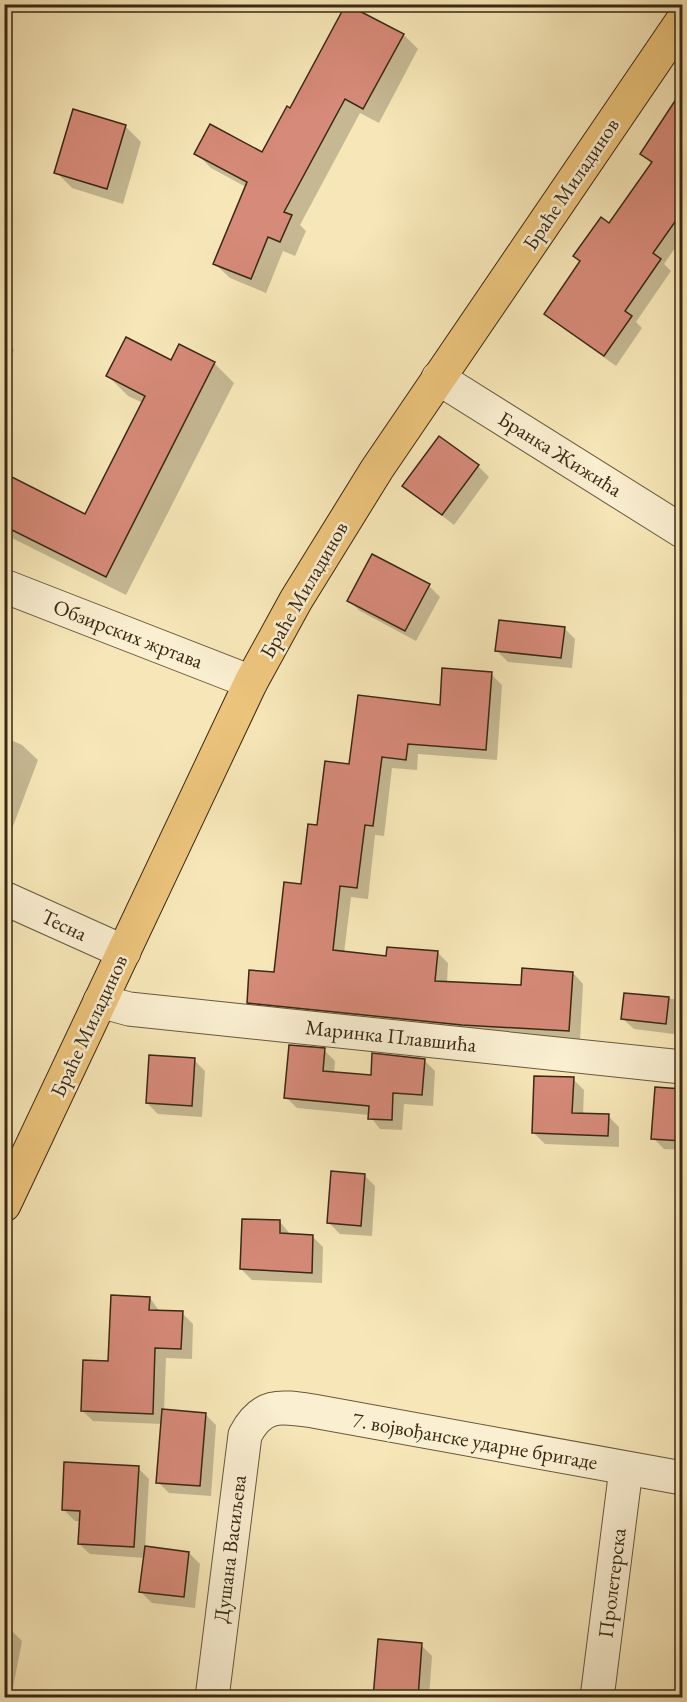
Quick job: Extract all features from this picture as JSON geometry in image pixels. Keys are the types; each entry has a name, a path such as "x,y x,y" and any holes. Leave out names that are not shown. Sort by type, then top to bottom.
{"main road":[{"name":"Браће Миладинов","path":"4,1205 251,682 296,600 438,378 682,21"}],"street":[{"name":"Бранка Жижића","path":"438,378 682,531"},
{"name":"Обзирских жртава","path":"4,586 251,682"},
{"name":"Тесна","path":"4,898 124,952"},
{"name":"Маринка Плавшића","path":"100,1001 141,1010 682,1067"},
{"name":"7. војвођанске ударне бригаде","path":"268,1410 292,1408 313,1411 682,1478"},
{"name":"Душана Васиљева","path":"212,1698 245,1435 254,1418 268,1410"},
{"name":"Пролетерска","path":"597,1698 626,1469"}],"building":[{"path":"346,4 404,34 363,109 345,99 284,212 292,215 280,242 268,237 251,279 213,264 247,182 194,154 210,124 262,152 287,106 290,108"},
{"path":"682,90 682,212 653,253 661,259 625,311 632,316 604,356 544,314 580,261 573,256 601,217 609,223 652,162 640,154"},
{"path":"73,109 126,125 107,189 54,173"},
{"path":"126,337 171,360 179,344 215,362 106,577 4,526 4,473 85,514 145,396 106,376"},
{"path":"439,436 479,465 442,515 402,486"},
{"path":"372,554 430,584 405,631 347,601"},
{"path":"499,620 565,627 561,658 495,651"},
{"path":"442,668 492,672 486,750 408,744 406,760 382,757 373,826 365,825 357,888 340,886 333,950 386,956 387,947 438,951 435,981 521,985 522,968 573,972 569,1031 462,1025 247,1003 249,970 274,972 284,882 301,884 308,824 317,825 325,761 349,764 358,695 440,705"},
{"path":"624,993 669,997 666,1024 621,1019"},
{"path":"289,1045 325,1048 323,1071 371,1075 372,1053 425,1059 422,1095 393,1093 392,1120 368,1119 369,1106 284,1098"},
{"path":"149,1055 195,1058 192,1106 146,1103"},
{"path":"534,1076 574,1077 572,1113 609,1114 608,1136 532,1133"},
{"path":"655,1087 682,1089 682,1141 651,1139"},
{"path":"331,1171 365,1174 361,1226 327,1223"},
{"path":"242,1219 280,1220 280,1233 313,1235 312,1273 240,1269"},
{"path":"111,1295 150,1297 149,1310 183,1311 181,1349 155,1348 153,1414 81,1411 83,1360 108,1361"},
{"path":"162,1409 206,1413 200,1486 156,1483"},
{"path":"64,1462 139,1466 134,1547 78,1544 80,1511 62,1510"},
{"path":"145,1546 189,1552 184,1597 139,1592"},
{"path":"378,1639 422,1643 418,1698 373,1698"}]}
